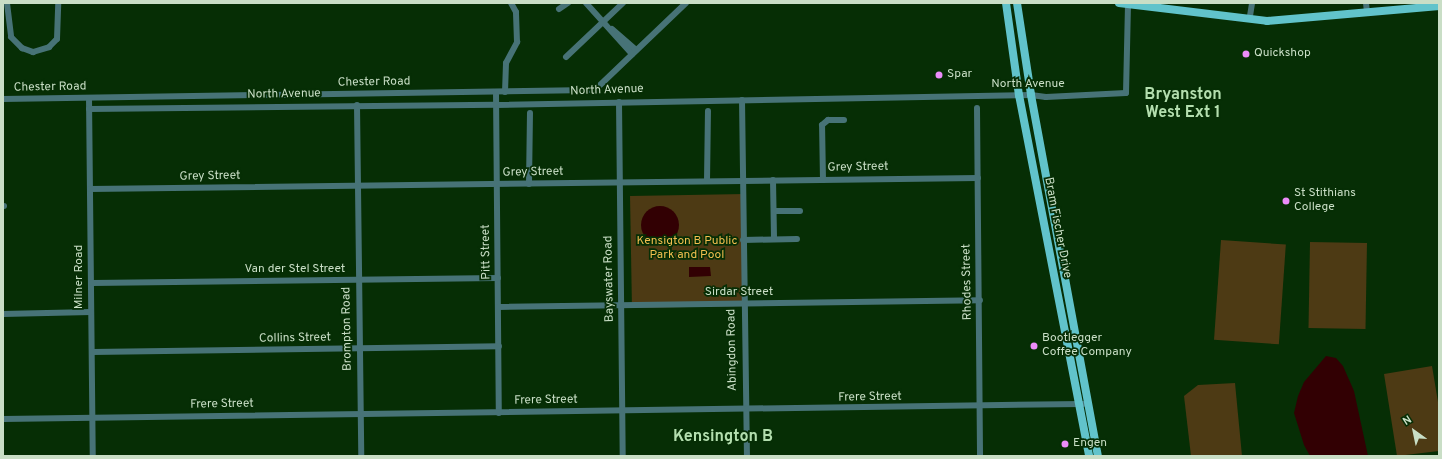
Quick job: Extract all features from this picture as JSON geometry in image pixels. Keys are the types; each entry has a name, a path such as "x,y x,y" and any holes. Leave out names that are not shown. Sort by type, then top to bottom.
{"main road":[{"name":"Bram Fischer Drive","path":"1006,3 1019,95 1089,456"},
{"name":"Bram Fischer Drive","path":"1017,3 1031,94 1098,456"},
{"path":"1019,13 1021,3"},
{"path":"1125,3 1267,21 1366,8 1428,3"},
{"path":"1156,3 1250,16 1290,18 1366,8 1439,6"}],"street":[{"path":"7,3 10,35 22,48 33,52 49,47 57,39 58,3"},
{"path":"505,92 506,63 516,42 516,12 511,3"},
{"path":"559,9 568,3"},
{"path":"586,3 634,52"},
{"path":"566,57 604,23 623,3"},
{"name":"Chester Road","path":"3,99 591,90 598,87 686,3"},
{"name":"North Avenue","path":"89,109 357,105 496,105 1031,94 1046,97 1126,93 1125,3"},
{"path":"1250,16 1252,3"},
{"name":"Pitt Street","path":"496,92 499,413"},
{"name":"Milner Road","path":"89,98 94,456"},
{"name":"Abingdon Road","path":"742,100 745,410 747,456"},
{"name":"Bayswater Road","path":"619,102 623,456"},
{"name":"Brompton Road","path":"357,105 361,456"},
{"name":"Rhodes Street","path":"977,108 980,300 980,456"},
{"path":"707,181 708,111"},
{"path":"529,184 530,113"},
{"path":"823,180 822,125 828,120 844,120"},
{"name":"Grey Street","path":"90,189 978,178"},
{"path":"774,180 774,239"},
{"path":"774,211 800,211"},
{"path":"743,240 797,239"},
{"name":"Van der Stel Street","path":"92,283 358,281 498,278"},
{"name":"Sirdar Street","path":"498,307 980,300"},
{"path":"3,314 91,312"},
{"name":"Collins Street","path":"92,352 498,346"},
{"name":"Frere Street","path":"3,419 979,407 1089,404"}],"green space":[{"name":"Kensigton B Public Park and Pool","path":"745,194 747,306 632,308 630,196"},
{"path":"1221,240 1286,245 1279,344 1214,340"},
{"path":"1310,242 1367,243 1365,329 1308,328"},
{"path":"1432,366 1439,408 1439,451 1397,456 1384,374"},
{"path":"1235,383 1242,456 1191,456 1184,396 1198,385"}],"shaded area":[{"path":"656,206 664,206 674,211 678,218 678,232 674,239 664,244 656,244 646,239 644,236 641,229 641,221 646,211 649,209"},
{"path":"689,267 710,267 711,276 689,277"},
{"path":"1326,356 1336,358 1343,366 1354,391 1368,456 1310,456 1304,445 1294,413 1298,396 1304,382"}],"place":[{"name":"Quickshop","path":"1246,54"},
{"name":"Spar","path":"939,75"},
{"name":"St Stithians College","path":"1286,201"},
{"name":"Bootlegger Coffee Company","path":"1034,346"},
{"name":"Engen","path":"1065,444"}],"district":[{"name":"Bryanston West Ext 1","path":"1183,104"},
{"name":"Kensington B","path":"723,437"}]}
